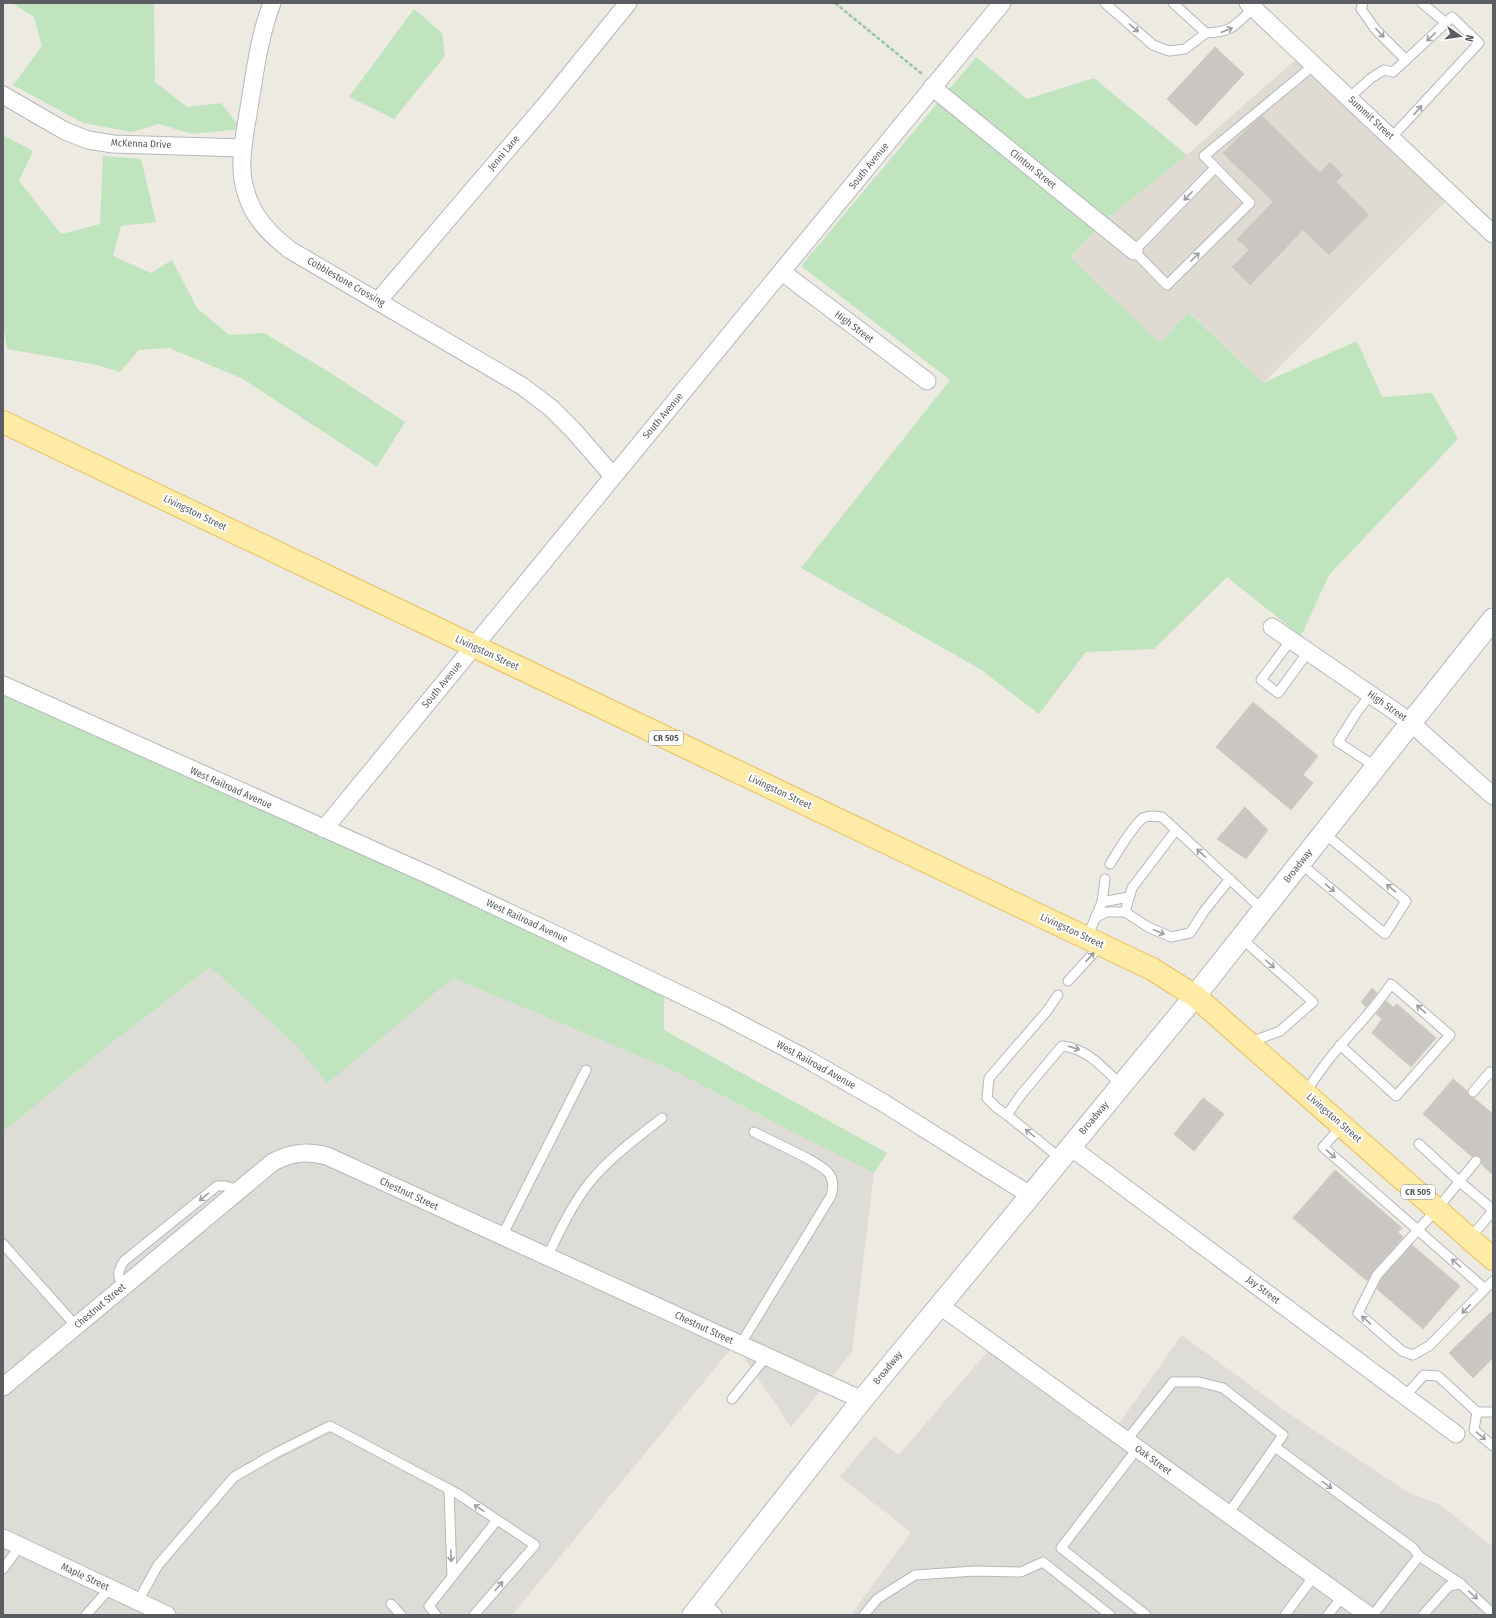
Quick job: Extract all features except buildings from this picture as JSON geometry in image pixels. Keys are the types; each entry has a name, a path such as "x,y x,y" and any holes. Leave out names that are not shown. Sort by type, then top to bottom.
{"main road":[{"name":"Livingston Street","path":"3,422 1152,969 1195,996 1493,1259"}],"street":[{"name":"Cobblestone Crossing","path":"272,3 260,39 243,148 242,169 244,186 249,202 259,220 273,237 290,250 522,386 574,431 612,476"},
{"name":"Jenni Lane","path":"378,301 547,103 628,3"},
{"name":"South Avenue","path":"324,829 612,476 782,272 927,81 1002,3"},
{"name":"Summit Street","path":"1250,5 1493,234"},
{"name":"Clinton Street","path":"927,81 1134,251"},
{"name":"McKenna Drive","path":"3,95 65,131 88,140 113,144 243,148"},
{"name":"High Street","path":"782,272 927,381"},
{"name":"Broadway","path":"702,1612 862,1400 1030,1194 1195,996 1493,619"},
{"name":"High Street","path":"1272,627 1411,723 1493,796"},
{"name":"West Railroad Avenue","path":"3,685 438,879 554,933 723,1015 803,1057 882,1102 1030,1194"},
{"name":"Chestnut Street","path":"4,1384 273,1162 285,1156 300,1152 327,1156 862,1400"},
{"name":"Jay Street","path":"1065,1152 1456,1434"},
{"name":"Oak Street","path":"939,1305 1368,1615"},
{"name":"Maple Street","path":"3,1538 167,1615"}],"lane":[{"path":"1105,3 1153,45 1169,51 1184,49 1206,33 1220,32 1233,28 1250,5"},
{"path":"1173,3 1206,33"},
{"path":"1363,3 1361,9 1376,30 1406,60"},
{"path":"1422,3 1446,23"},
{"path":"1349,98 1371,78 1384,70 1393,72 1452,17 1479,43 1392,138"},
{"path":"1215,168 1134,251 1167,285 1250,203 1204,156 1314,65"},
{"path":"1292,640 1260,680 1278,693 1308,652"},
{"path":"1370,695 1356,712 1338,742 1376,767"},
{"path":"1110,864 1142,819 1151,816 1162,817 1263,910"},
{"path":"1125,912 1132,888 1176,830"},
{"path":"1300,863 1385,934 1406,901 1324,833"},
{"path":"1068,981 1078,970 1094,941 1095,918 1102,902 1105,879"},
{"path":"1095,918 1106,912 1125,912 1148,927 1171,937 1190,933 1205,910 1230,879"},
{"path":"1102,902 1129,897"},
{"path":"1241,938 1313,1002 1280,1031 1248,1043"},
{"path":"1305,1093 1340,1045 1372,1011 1391,984 1450,1035 1396,1096 1340,1045"},
{"path":"1058,995 1047,1011 990,1078 987,1098 1007,1115 1065,1152"},
{"path":"1007,1115 1020,1096 1062,1046 1071,1046 1083,1051 1121,1085"},
{"path":"502,1236 586,1070"},
{"path":"1472,1092 1490,1072 1493,1074"},
{"path":"547,1257 576,1201 591,1181 610,1161 662,1118"},
{"path":"1342,1126 1323,1147 1485,1289"},
{"path":"740,1344 831,1196 834,1185 830,1174 819,1165 754,1132"},
{"path":"1419,1144 1493,1210 1470,1238"},
{"path":"1476,1161 1437,1209 1377,1275 1358,1313 1402,1352 1413,1355 1429,1346 1493,1281"},
{"path":"3,1244 76,1326"},
{"path":"732,1399 766,1356"},
{"path":"1405,1396 1424,1375 1438,1376 1477,1412 1493,1412"},
{"path":"1146,1615 1061,1548 1132,1445 1173,1382 1199,1382 1223,1388 1283,1435 1228,1514"},
{"path":"1477,1412 1474,1430 1493,1446"},
{"path":"138,1601 158,1565 234,1476 330,1426 449,1489 535,1545 474,1615"},
{"path":"1275,1447 1413,1548 1419,1556 1461,1584 1493,1614"},
{"path":"449,1489 452,1577"},
{"path":"436,1615 429,1606 497,1520"},
{"path":"3,1569 20,1546"},
{"path":"1373,1615 1419,1556"},
{"path":"864,1615 877,1599 915,1575 975,1571 1021,1572 1043,1562 1110,1615"},
{"path":"1284,1615 1314,1576"},
{"path":"1423,1615 1449,1586 1461,1584"},
{"path":"86,1615 110,1588"},
{"path":"1328,1615 1343,1596"},
{"path":"391,1604 401,1615"}],"path":[{"path":"835,3 927,81"}],"shaded area":[{"path":"1302,54 1452,195 1263,383 1190,312 1161,344 1070,257 1108,218 1187,155"},
{"path":"210,967 297,1046 327,1084 453,978 670,1069 874,1173 852,1352 791,1427 735,1344 512,1615 3,1615 3,1132 105,1048"},
{"path":"1182,1335 1282,1409 1409,1493 1439,1504 1493,1547 1493,1615 851,1615 911,1532 840,1477 874,1436 899,1455 993,1345 1115,1429"}],"green space":[{"path":"12,3 154,3 155,82 187,107 221,103 241,129 192,134 159,124 132,132 83,123 13,85 42,46 34,17"},
{"path":"414,9 442,33 445,56 394,119 349,97"},
{"path":"976,57 1027,99 1094,78 1187,155 1108,218 1070,257 1160,343 1189,312 1263,383 1357,341 1382,397 1432,393 1458,439 1329,575 1301,636 1227,577 1154,649 1086,652 1039,714 980,669 801,568 950,380 801,266"},
{"path":"3,135 33,151 19,181 61,234 100,224 103,156 141,159 156,222 121,226 113,256 151,273 172,260 197,308 229,335 264,333 326,370 405,422 377,467 243,379 169,348 139,350 120,372 97,365 7,349 3,324"},
{"path":"3,682 664,989 664,1030 887,1153 874,1173 670,1069 453,978 327,1084 297,1046 210,967 105,1048 3,1132"}]}
